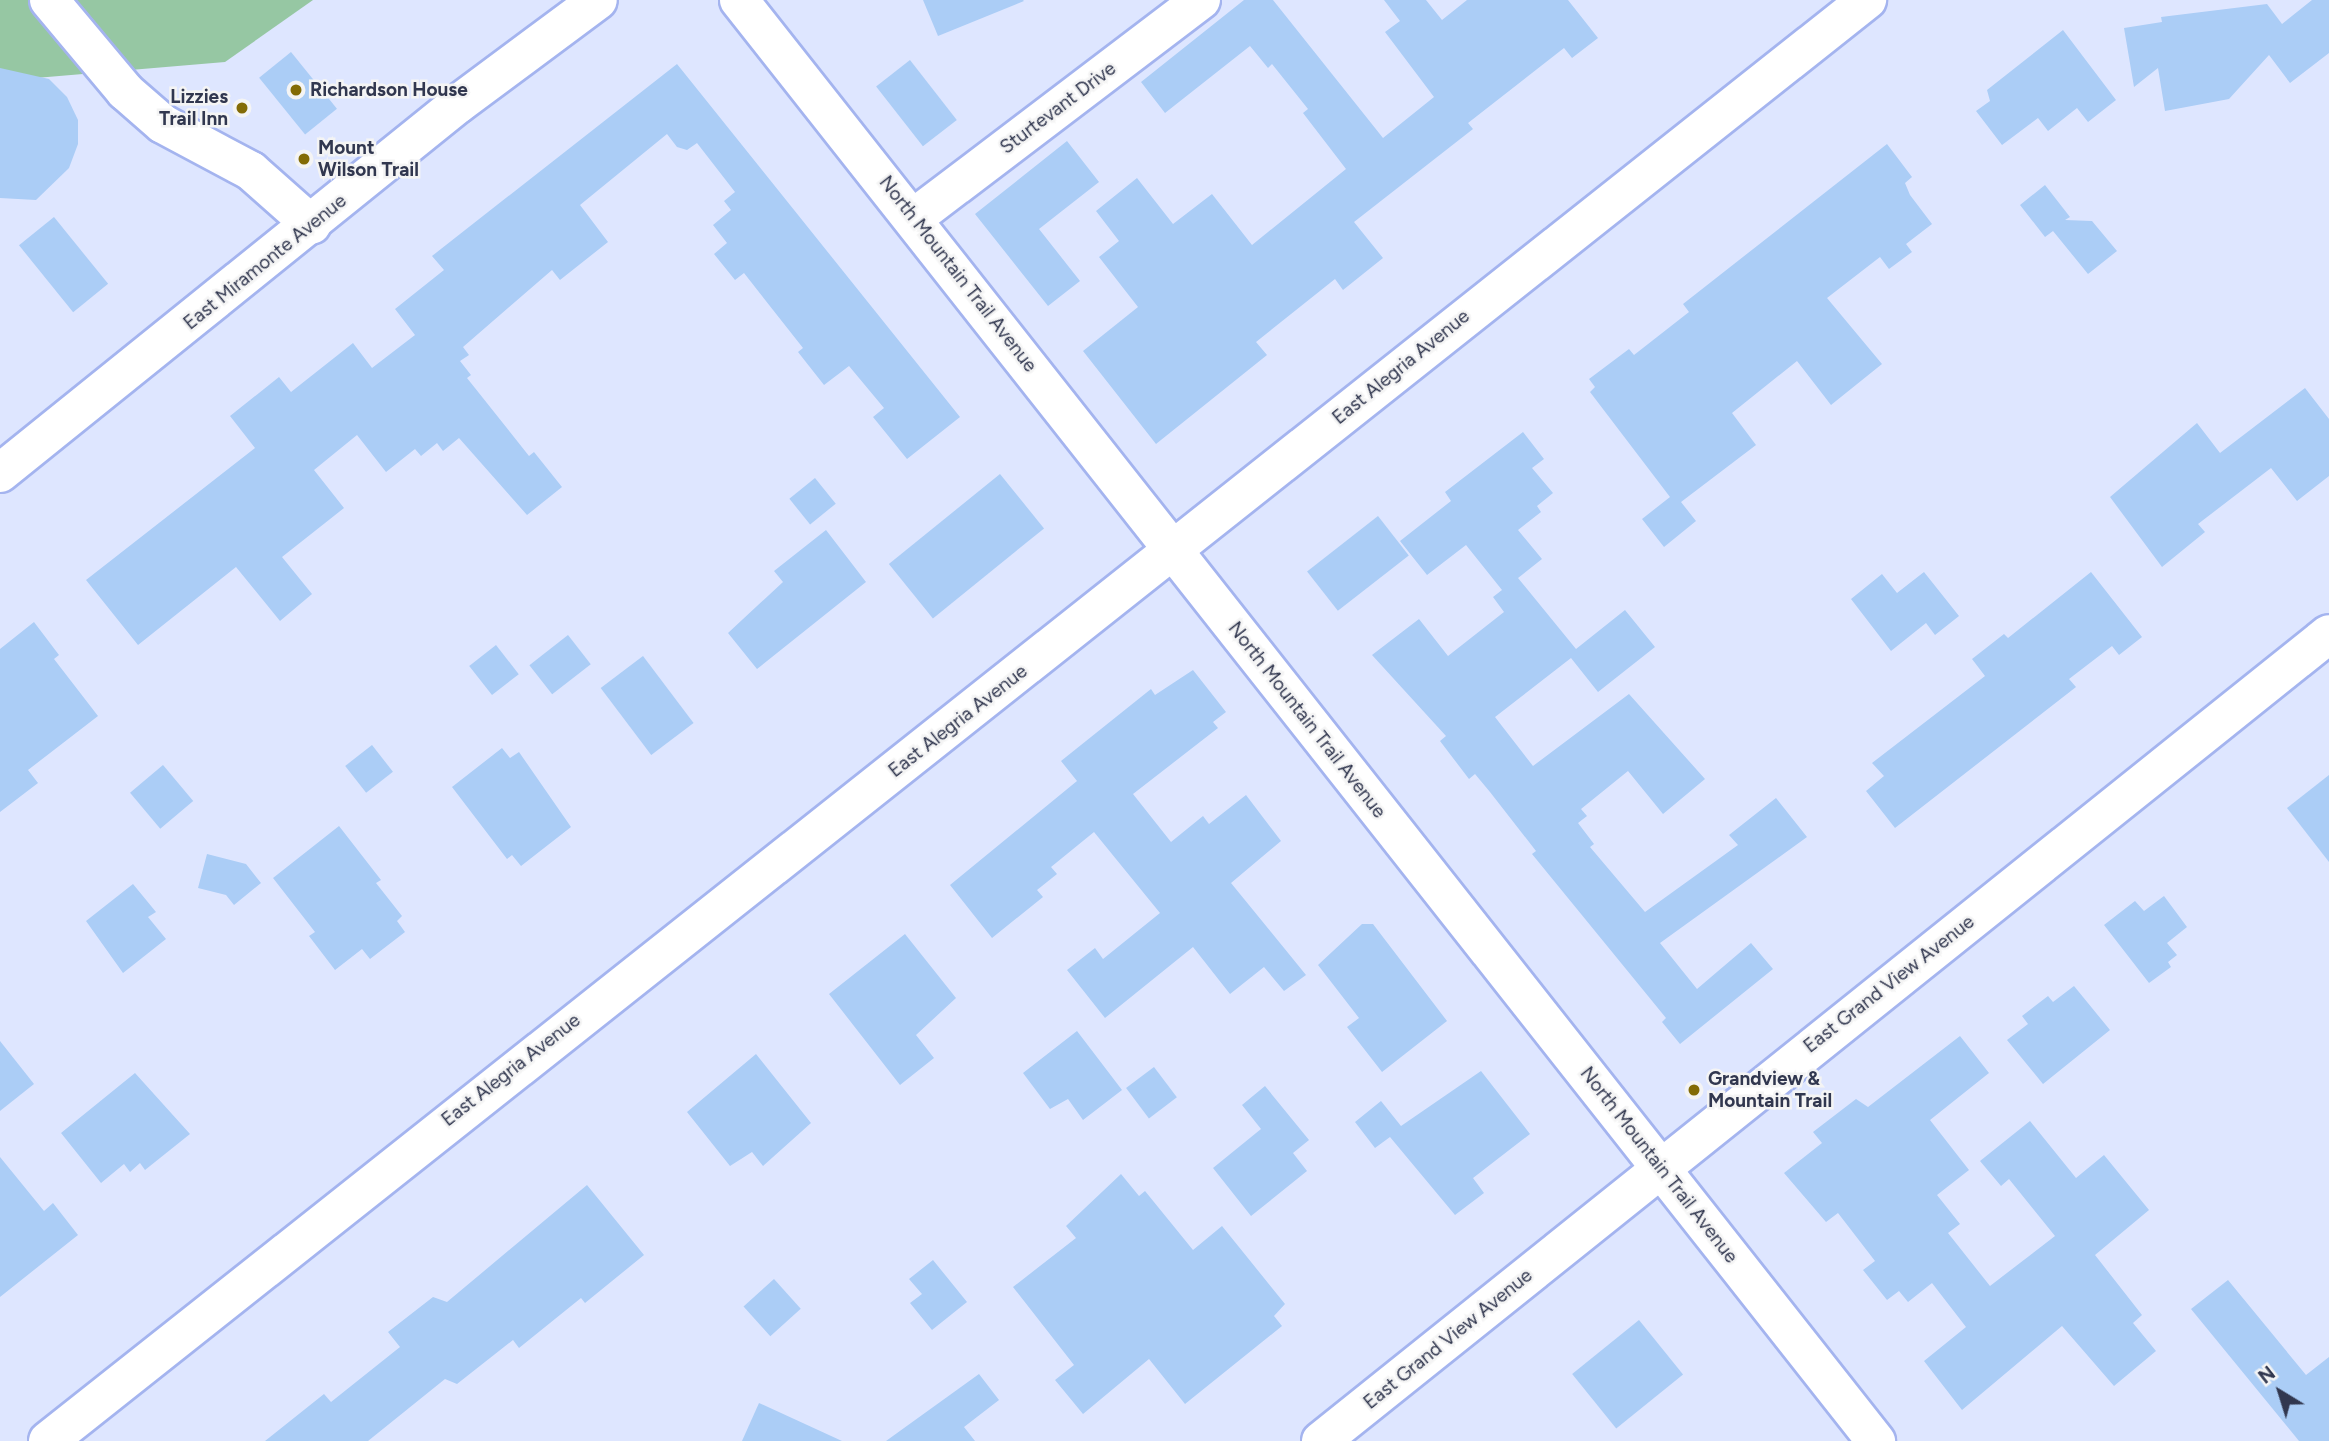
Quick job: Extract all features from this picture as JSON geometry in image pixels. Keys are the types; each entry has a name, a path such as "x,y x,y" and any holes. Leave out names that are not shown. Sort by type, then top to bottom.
{"street":[{"path":"49,0 125,91 163,124 251,171 312,225"},
{"name":"East Miramonte Avenue","path":"0,473 312,225 458,104 597,0"},
{"name":"North Mountain Trail Avenue","path":"739,0 915,217 1173,551 1876,1441"},
{"name":"Sturtevant Drive","path":"915,217 1201,0"},
{"name":"East Alegria Avenue","path":"48,1441 433,1130 1173,551 1867,0"},
{"name":"East Grand View Avenue","path":"1321,1441 1661,1166 2329,634"}],"green space":[{"path":"0,0 313,0 225,62 0,81"}],"building":[{"path":"923,0 1023,0 1024,1 938,36"},
{"path":"1244,0 1273,0 1383,138 1434,97 1385,32 1400,21 1384,0 1426,0 1442,20 1467,0 1568,0 1598,38 1572,58 1564,48 1468,123 1473,129 1354,222 1383,258 1343,290 1335,279 1256,342 1267,355 1156,444 1083,351 1138,307 1099,257 1119,241 1096,211 1137,178 1173,224 1212,194 1252,245 1346,169 1303,113 1308,109 1272,64 1268,68 1250,46 1165,113 1141,82"},
{"path":"2312,0 2329,0 2329,53 2290,83 2269,55 2229,99 2165,111 2158,68 2134,87 2124,28 2162,22 2161,17 2267,4 2282,24"},
{"path":"2063,30 2116,100 2088,122 2077,108 2048,131 2038,118 2002,145 1976,111 1990,101 1987,90"},
{"name":"Richardson House","path":"291,52 337,109 305,135 259,78"},
{"path":"910,60 957,120 923,146 876,86"},
{"path":"677,64 960,417 907,459 873,417 884,408 849,366 824,385 798,352 803,348 744,273 735,280 714,254 727,243 713,225 731,210 724,201 735,192 697,143 687,150 677,147 667,134 580,205 608,242 560,280 552,270 463,347 469,355 460,361 471,375 467,378 529,456 534,452 562,487 527,515 459,438 443,451 437,443 421,456 415,449 386,472 357,435 314,470 344,508 282,557 312,594 280,621 236,567 138,645 86,580 255,448 230,416 279,377 291,392 353,343 372,368 415,335 395,309 444,270 432,256"},
{"path":"0,68 49,79 67,97 78,120 78,144 69,168 36,200 0,198"},
{"path":"1067,141 1099,182 1039,229 1080,281 1048,306 975,214"},
{"path":"1887,144 1912,177 1905,183 1910,195 1932,224 1906,244 1912,252 1889,269 1880,257 1827,298 1882,364 1831,405 1797,361 1732,413 1756,445 1681,502 1696,521 1664,547 1642,519 1670,497 1590,392 1595,387 1589,379 1629,349 1634,355 1689,312 1683,304"},
{"path":"2045,185 2070,217 2065,220 2092,221 2117,251 2088,274 2053,231 2045,237 2020,205"},
{"path":"54,217 108,284 73,312 19,245"},
{"path":"2305,388 2329,419 2329,476 2297,501 2271,468 2198,524 2205,532 2162,567 2110,497 2197,423 2220,453"},
{"path":"1523,432 1544,459 1532,468 1553,493 1537,506 1541,512 1518,530 1542,559 1518,578 1576,649 1625,610 1655,647 1598,692 1571,658 1495,717 1533,766 1629,694 1705,779 1663,814 1628,771 1581,809 1587,816 1578,823 1594,844 1590,847 1645,912 1738,845 1729,835 1776,798 1807,837 1660,943 1697,989 1751,943 1773,969 1680,1044 1662,1022 1666,1018 1532,854 1536,851 1490,792 1475,774 1469,779 1440,741 1446,736 1372,655 1419,619 1448,656 1504,612 1493,597 1502,590 1466,545 1427,575 1400,541 1451,501 1445,492"},
{"path":"1000,474 1044,528 933,618 889,564"},
{"path":"815,478 836,504 810,524 789,499"},
{"path":"1378,516 1409,555 1338,611 1307,571"},
{"path":"826,530 866,582 757,669 728,633 783,582 774,571"},
{"path":"1924,572 1959,616 1935,635 1926,623 1891,651 1851,599 1882,574 1897,593"},
{"path":"2091,572 2142,637 2119,655 2112,646 2069,679 2076,687 1895,828 1866,791 1884,776 1872,763 1985,676 1972,659 2004,634 2008,638"},
{"path":"34,622 59,655 54,659 98,716 28,770 38,783 0,812 0,649"},
{"path":"568,635 591,664 552,694 529,665"},
{"path":"496,645 519,674 492,695 469,666"},
{"path":"643,656 694,723 651,755 601,688"},
{"path":"1193,670 1226,712 1213,722 1218,728 1133,794 1171,842 1203,816 1209,824 1246,795 1281,841 1231,883 1306,975 1284,991 1264,967 1230,994 1193,947 1105,1018 1067,970 1095,948 1103,959 1160,913 1094,832 1051,867 1057,874 1037,890 1043,897 992,938 950,885 1077,781 1061,761 1151,689 1155,695"},
{"path":"372,745 393,772 366,793 345,766"},
{"path":"502,748 510,758 519,752 571,827 521,866 512,855 507,859 452,787"},
{"path":"163,765 193,801 160,829 130,793"},
{"path":"2329,775 2329,862 2287,808"},
{"path":"339,826 381,880 376,883 402,916 397,921 405,932 370,959 362,949 335,970 309,936 315,932 273,878"},
{"path":"207,854 246,864 261,883 234,905 226,895 198,888"},
{"path":"133,884 156,912 148,917 166,939 123,973 86,921"},
{"path":"2164,896 2187,927 2167,943 2177,955 2168,962 2171,967 2149,983 2104,925 2135,901 2144,911"},
{"path":"1362,924 1373,924 1447,1021 1382,1072 1347,1027 1359,1018 1318,965"},
{"path":"905,934 956,998 916,1035 934,1058 900,1085 829,994"},
{"path":"2074,986 2110,1030 2043,1084 2007,1040 2028,1024 2022,1016 2048,996 2053,1002"},
{"path":"1077,1031 1122,1090 1083,1120 1068,1099 1050,1109 1023,1073"},
{"path":"1960,1036 1989,1073 1930,1120 1969,1170 1937,1195 1960,1224 1948,1233 1990,1286 2055,1236 2009,1179 2001,1186 1980,1161 2030,1121 2076,1178 2104,1155 2149,1210 2095,1255 2142,1315 2133,1323 2156,1351 2114,1386 2062,1326 1962,1410 1924,1361 1966,1327 1932,1283 1908,1302 1899,1291 1887,1300 1863,1270 1875,1261 1838,1213 1826,1222 1784,1173 1822,1143 1813,1132 1856,1099 1868,1107"},
{"path":"0,1041 34,1084 0,1111"},
{"path":"756,1054 811,1123 763,1166 752,1152 730,1166 687,1112"},
{"path":"1154,1067 1177,1097 1149,1118 1126,1088"},
{"path":"1481,1071 1530,1134 1473,1178 1484,1193 1455,1215 1390,1137 1375,1148 1355,1122 1381,1101 1401,1126"},
{"path":"135,1073 190,1134 145,1170 140,1163 130,1172 124,1164 101,1183 61,1133"},
{"path":"1265,1086 1309,1140 1293,1153 1307,1171 1251,1216 1213,1168 1261,1129 1242,1105"},
{"path":"0,1157 44,1211 53,1203 78,1235 0,1297"},
{"path":"1121,1174 1139,1196 1145,1191 1193,1250 1222,1226 1285,1304 1274,1316 1282,1326 1185,1404 1149,1359 1083,1414 1055,1380 1074,1365 1013,1287 1076,1238 1066,1226"},
{"path":"587,1185 644,1255 585,1303 581,1298 519,1348 513,1340 457,1384 445,1379 368,1441 265,1441 324,1394 331,1402 400,1347 388,1332 433,1297 447,1302"},
{"path":"933,1260 967,1302 932,1330 910,1303 922,1294 909,1279"},
{"path":"774,1279 801,1309 770,1336 744,1306"},
{"path":"2228,1280 2306,1375 2329,1357 2329,1441 2299,1441 2191,1309"},
{"path":"1639,1320 1683,1374 1616,1429 1572,1374"},
{"path":"979,1374 999,1400 964,1427 975,1441 886,1441"},
{"path":"759,1403 842,1441 742,1441"}],"place":[{"name":"Richardson House","path":"296,90"},
{"name":"Lizzies Trail Inn","path":"242,108"},
{"name":"Mount Wilson Trail","path":"304,159"},
{"name":"Grandview & Mountain Trail","path":"1694,1090"}]}
